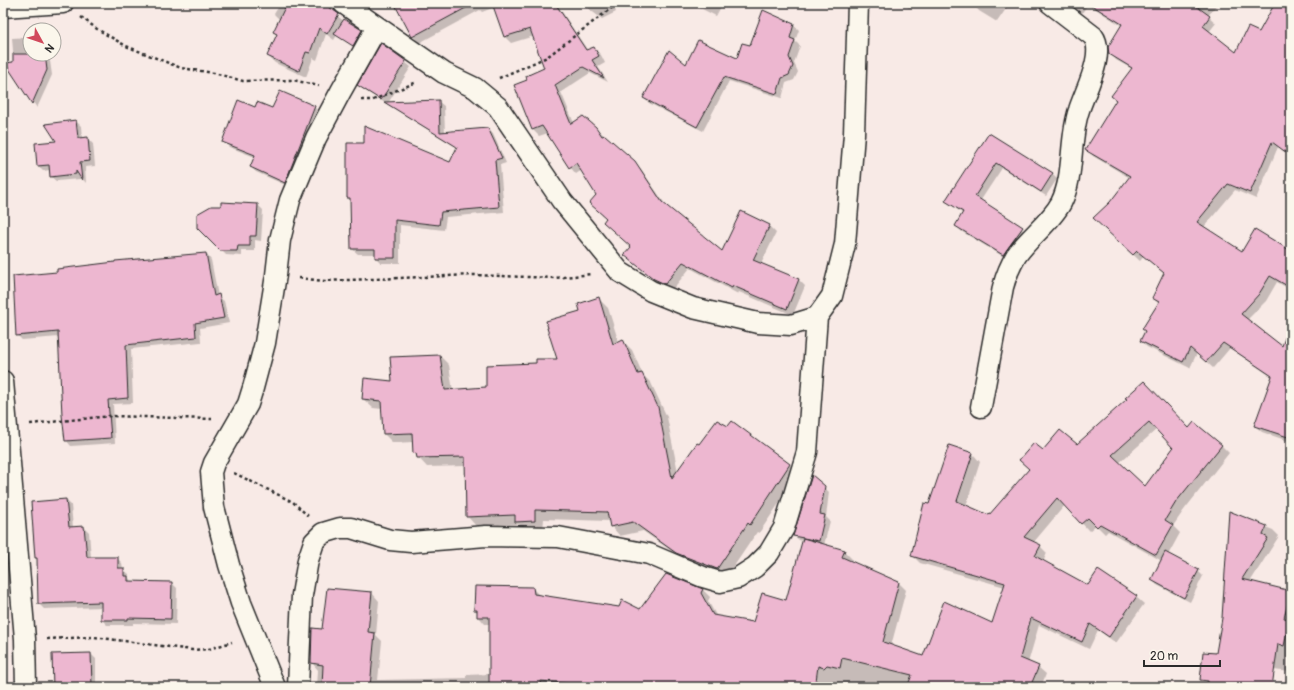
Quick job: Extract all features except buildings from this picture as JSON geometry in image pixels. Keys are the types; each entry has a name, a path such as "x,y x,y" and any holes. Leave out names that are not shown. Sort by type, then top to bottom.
{"street":[{"path":"3,7 63,3"},
{"path":"343,3 444,73 475,88 498,107 562,200 620,272 651,291 693,308 758,323 791,325 817,317"},
{"path":"298,687 303,588 308,560 314,542 323,533 340,528 352,528 390,540 411,542 486,536 558,538 642,552 703,577 720,582 738,578 755,567 769,553 778,540 786,520 807,452 817,317 832,296 845,244 854,134 858,3"},
{"path":"981,407 1003,287 1008,271 1016,256 1061,203 1067,183 1078,112 1098,54 1096,40 1093,36 1050,3"},
{"path":"275,687 241,603 229,565 214,507 211,472 214,463 248,404 253,388 264,343 276,275 280,240 290,200 316,138 340,91 377,27"},
{"path":"3,381 25,638 26,687"}],"path":[{"path":"63,3 97,29 126,46 181,68 214,73 243,81 301,81 340,91 366,101 373,100 444,73"},
{"path":"475,88 547,58 618,3"},
{"path":"276,275 324,281 473,275 555,278 620,272"},
{"path":"7,426 111,416 239,420"},
{"path":"214,463 293,502 304,511 323,533"},
{"path":"25,638 32,640 94,637 192,650 209,649 255,636"}]}
